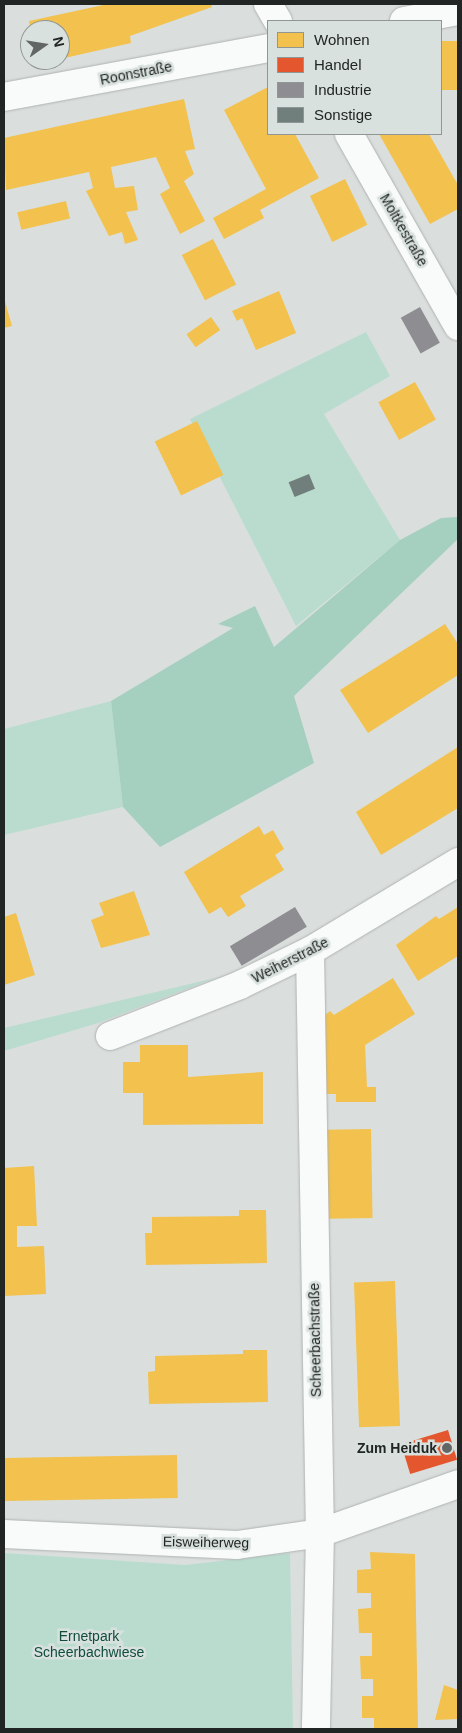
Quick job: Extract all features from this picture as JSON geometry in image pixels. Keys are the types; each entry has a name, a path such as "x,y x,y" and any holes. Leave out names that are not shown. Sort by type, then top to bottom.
{"street":[{"path":"268,4 277,20"},
{"path":"409,20 458,10"},
{"name":"Roonstraße","path":"4,97 267,48"},
{"name":"Moltkestraße","path":"350,135 458,326"},
{"name":"Weiherstraße","path":"110,1036 240,985 310,951 458,862"},
{"name":"Scheerbachstraße","path":"310,951 320,1533 316,1729"},
{"name":"Eisweiherweg","path":"4,1534 237,1545 320,1533 458,1484"}],"green space":[{"path":"366,332 390,376 324,414 400,540 296,626 190,419"},
{"path":"457,517 458,539 294,696 314,763 160,847 123,807 111,701 233,628 218,624 255,606 274,647 400,540 441,518"},
{"path":"111,701 123,807 4,835 4,729"},
{"path":"215,978 98,1023 4,1051 4,1028"},
{"name":"Ernetpark Scheerbachwiese","path":"4,1553 185,1565 290,1553 293,1729 4,1729"}],"building: Wohnen":[{"path":"108,4 211,4 212,7 130,36 131,43 70,57 70,20 34,20"},
{"path":"442,41 458,41 458,90 442,90"},
{"path":"267,88 267,135 296,135 319,178 260,210 264,218 224,239 213,218 266,189 224,110"},
{"path":"184,99 195,149 185,151 194,174 184,181 205,221 180,234 160,194 170,188 156,157 111,167 115,188 134,186 138,210 126,212 138,240 125,244 122,232 109,236 86,191 93,188 89,172 6,190 4,138"},
{"path":"380,135 430,135 458,185 458,209 430,224"},
{"path":"345,179 367,225 332,242 310,196"},
{"path":"66,201 70,219 21,230 17,212"},
{"path":"213,239 236,284 205,300 182,255"},
{"path":"279,291 296,333 256,350 242,318 237,321 232,311"},
{"path":"4,298 12,326 4,328"},
{"path":"211,317 220,330 196,347 186,334"},
{"path":"415,382 436,420 399,440 378,402"},
{"path":"197,421 223,475 181,496 155,442"},
{"path":"445,624 458,644 458,675 368,733 340,690"},
{"path":"458,747 458,808 381,855 356,812"},
{"path":"259,826 264,835 273,830 284,849 275,855 284,870 240,896 246,906 228,917 221,907 209,914 184,872"},
{"path":"134,891 150,935 101,948 91,920 104,915 99,903"},
{"path":"458,907 458,956 418,981 396,945 436,916 439,919"},
{"path":"16,913 35,975 4,985 4,917"},
{"path":"393,978 415,1014 365,1045 367,1087 376,1087 376,1102 336,1102 336,1094 326,1094 324,1016 330,1011 334,1015"},
{"path":"140,1045 188,1045 188,1077 263,1072 263,1124 143,1125 143,1093 123,1093 123,1062 140,1062"},
{"path":"371,1129 373,1218 328,1219 326,1130"},
{"path":"34,1166 37,1226 17,1226 17,1247 44,1246 46,1294 4,1296 4,1168"},
{"path":"239,1210 266,1210 267,1263 146,1265 145,1233 152,1233 152,1217 239,1216"},
{"path":"395,1281 400,1426 359,1427 354,1282"},
{"path":"243,1350 267,1350 268,1402 149,1404 148,1372 155,1371 155,1356 243,1354"},
{"path":"177,1455 178,1498 5,1501 4,1458"},
{"path":"370,1552 415,1554 418,1729 374,1729 374,1718 362,1718 362,1696 373,1696 373,1679 361,1679 360,1656 372,1656 372,1633 359,1633 358,1609 371,1608 371,1593 357,1593 357,1570 371,1569"},
{"path":"444,1685 458,1690 458,1719 435,1720"}],"building: Handel":[{"path":"448,1430 457,1460 410,1474 401,1444"}],"building: Industrie":[{"path":"420,307 440,343 421,354 401,318"},
{"path":"295,907 307,927 242,966 230,946"}],"building: Sonstige":[{"path":"309,474 315,489 295,497 289,482"}],"place":[{"name":"Zum Heiduk","path":"447,1448"}]}
